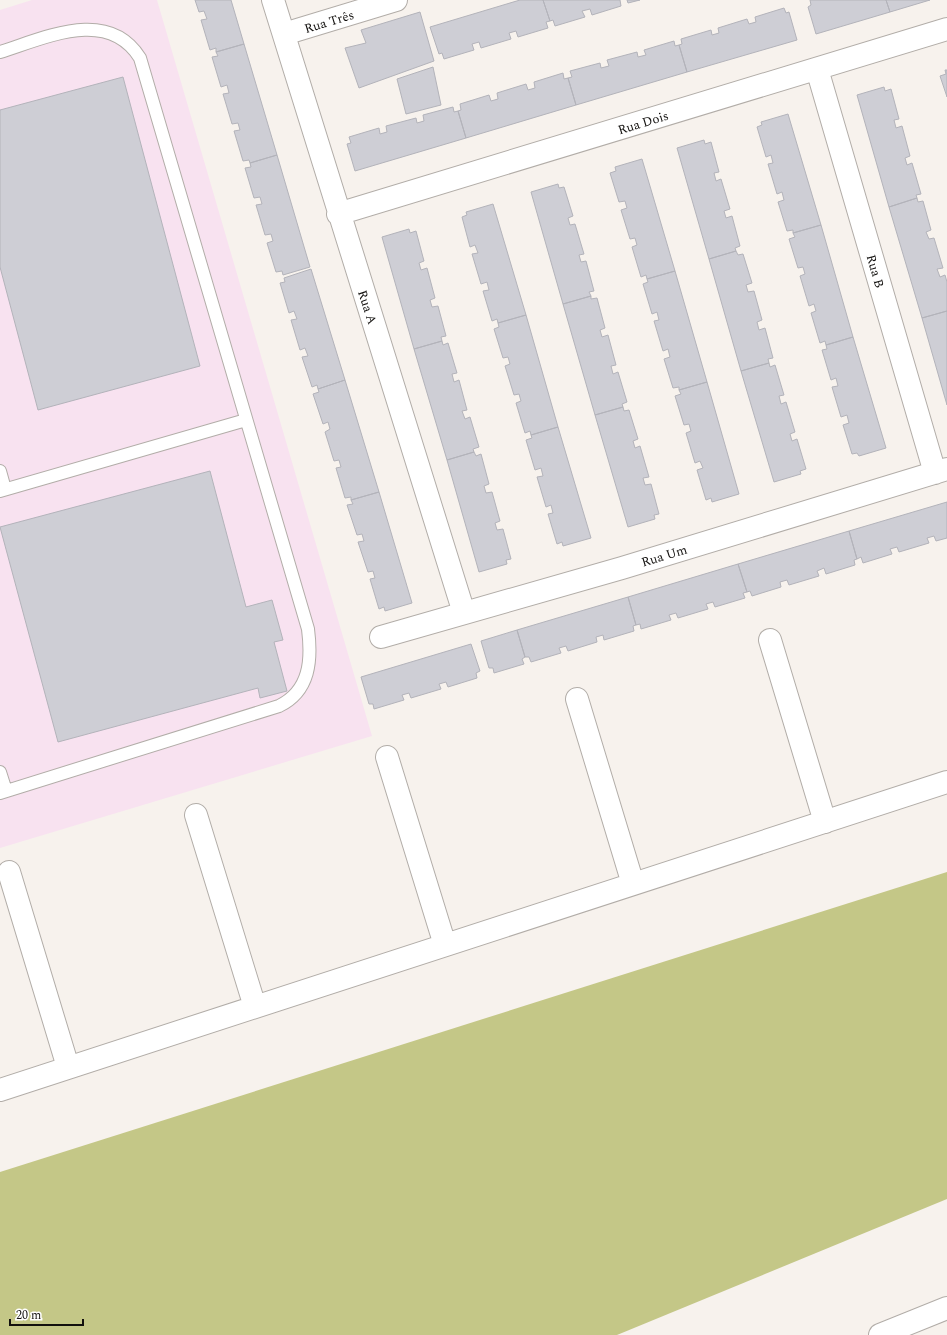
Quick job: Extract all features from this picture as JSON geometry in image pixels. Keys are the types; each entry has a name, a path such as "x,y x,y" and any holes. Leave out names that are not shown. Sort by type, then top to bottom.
{"street":[{"name":"Rua A","path":"273,0 338,214 464,613"},
{"name":"Rua Três","path":"284,34 396,0"},
{"name":"Rua Dois","path":"338,214 947,29"},
{"name":"Rua B","path":"817,69 941,471"},
{"name":"Rua Um","path":"381,637 622,568 941,471"},
{"path":"770,640 825,822"},
{"path":"577,699 633,884"},
{"path":"387,757 445,945"},
{"path":"0,1090 947,782"},
{"path":"196,815 255,1007"},
{"path":"9,872 68,1068"},
{"path":"880,1335 947,1308"}],"lane":[{"path":"0,52 82,28 112,34 124,39 133,47 140,58 308,629 310,649 305,682 289,702 279,706 3,792 0,772"},
{"path":"0,470 3,490 246,420"}],"shaded area":[{"path":"32,0 157,0 372,736 0,848 0,10"}],"green space":[{"path":"947,872 947,1199 617,1335 0,1335 0,1172"}],"building":[{"path":"195,0 231,0 244,44 216,52 216,48 210,50 201,20 207,19 204,11 199,12"},
{"path":"520,0 543,0 550,21 546,22 548,28 518,37 516,31 509,33 511,39 481,48 479,42 472,44 474,50 444,59 442,53 439,54 430,27"},
{"path":"543,0 620,0 621,6 592,15 590,9 582,11 585,17 555,26 553,20 550,21"},
{"path":"627,0 640,0 628,3"},
{"path":"810,0 886,0 890,12 816,34 808,7 811,5"},
{"path":"886,0 930,0 890,12"},
{"path":"784,8 786,13 789,12 797,40 687,72 679,45 682,44 681,39 711,30 712,35 719,33 718,28 747,19 749,24 756,22 755,17"},
{"path":"420,12 434,61 359,88 345,48 366,43 361,30"},
{"path":"674,41 675,46 679,45 687,72 576,105 568,78 572,77 570,71 600,63 601,68 609,66 607,60 637,52 638,57 646,55 644,50"},
{"path":"244,44 277,155 250,163 249,160 243,161 234,131 240,130 238,123 232,124 223,94 229,93 227,85 221,87 212,57 218,56 216,52"},
{"path":"433,67 441,105 406,114 397,79"},
{"path":"945,70 947,70 947,97 940,76 946,74"},
{"path":"563,73 564,79 568,78 576,105 466,138 458,111 461,110 460,104 489,95 491,101 498,99 497,93 526,84 528,90 535,88 534,82"},
{"path":"123,77 200,366 38,410 0,267 0,110"},
{"path":"884,87 885,91 891,89 899,119 894,120 896,128 902,126 910,156 905,158 907,165 912,163 921,194 916,195 917,198 889,207 857,95"},
{"path":"453,107 454,112 458,111 466,138 355,171 347,144 351,143 349,137 379,128 380,134 387,132 386,126 416,118 417,123 424,121 423,115"},
{"path":"788,114 821,225 793,233 793,230 787,231 778,202 784,200 782,192 777,194 768,164 773,163 771,155 766,157 757,127 762,125 761,122"},
{"path":"704,140 705,144 711,142 719,172 714,173 716,181 721,179 730,209 724,211 726,218 732,216 740,246 735,248 736,251 709,259 677,148"},
{"path":"277,155 310,267 283,275 282,271 276,272 267,243 273,241 271,234 265,235 256,205 262,204 260,197 254,198 245,168 251,167 250,163"},
{"path":"642,159 675,271 647,279 646,275 641,277 632,247 637,245 635,238 630,239 621,210 627,208 625,201 619,202 610,173 616,171 615,167"},
{"path":"558,184 559,188 564,187 573,216 568,218 570,225 575,224 584,254 579,255 581,262 586,261 594,291 589,292 591,296 563,304 531,192"},
{"path":"917,198 918,202 923,201 931,230 926,232 929,239 934,238 943,268 937,269 940,277 945,275 947,282 947,311 922,318 889,207"},
{"path":"493,204 526,315 498,323 497,319 492,321 483,291 489,290 487,282 481,284 472,254 478,253 475,245 470,247 462,217 467,215 466,212"},
{"path":"821,225 853,337 826,345 825,341 820,343 811,313 816,311 814,304 809,306 800,276 805,274 803,267 798,268 789,239 795,237 793,233"},
{"path":"409,229 410,233 416,231 424,261 419,263 421,270 427,268 435,298 430,300 432,307 438,306 446,336 441,337 442,341 414,349 382,237"},
{"path":"736,251 738,255 743,254 752,283 746,285 748,292 754,291 762,320 757,322 759,330 765,328 773,358 768,359 769,363 741,371 709,259"},
{"path":"311,269 345,380 318,389 317,385 312,387 302,357 308,356 305,348 300,350 291,320 297,319 294,311 289,313 280,283 285,282 284,278"},
{"path":"675,271 707,382 679,390 679,387 673,388 664,359 670,357 668,349 663,351 654,321 659,320 657,312 652,314 643,284 648,282 647,279"},
{"path":"591,296 591,299 597,298 605,328 600,330 602,337 608,335 616,365 611,366 613,374 618,372 627,402 622,404 623,407 595,415 563,304"},
{"path":"947,311 947,405 922,318"},
{"path":"526,315 558,427 531,435 530,431 525,433 516,403 521,401 519,394 514,395 505,366 510,364 508,357 503,358 494,329 499,327 498,323"},
{"path":"853,337 886,448 859,456 857,453 852,454 843,425 849,423 847,415 841,417 832,387 838,386 836,378 831,380 822,350 827,349 826,345"},
{"path":"442,341 443,345 448,343 457,373 452,374 454,382 459,380 467,410 462,411 465,419 470,417 479,447 473,449 474,452 447,460 414,349"},
{"path":"769,363 770,367 775,365 784,395 779,396 781,404 786,402 795,432 790,434 792,441 797,439 806,469 800,471 801,474 774,482 741,371"},
{"path":"345,380 379,492 351,500 351,497 345,498 336,468 341,467 339,460 334,461 325,432 330,429 328,422 323,424 313,394 319,392 318,389"},
{"path":"707,382 739,494 712,502 711,498 706,500 697,470 703,468 700,461 695,463 686,433 691,431 689,424 684,425 675,396 681,394 679,390"},
{"path":"623,407 624,411 629,410 638,439 633,441 635,448 640,446 649,477 643,478 645,485 651,484 659,514 654,515 655,519 628,527 595,415"},
{"path":"558,427 591,538 563,546 562,542 557,544 548,514 553,513 551,505 546,507 537,477 543,476 541,468 535,470 526,440 532,438 531,435"},
{"path":"474,452 476,456 481,454 489,484 484,486 486,493 492,492 500,521 495,523 497,530 503,529 511,559 506,560 507,564 479,572 447,460"},
{"path":"210,471 246,607 272,600 283,640 274,642 287,691 260,698 258,688 58,742 0,527"},
{"path":"379,492 412,603 385,611 384,607 379,609 370,579 375,578 373,571 368,572 358,542 364,541 362,534 357,535 347,505 353,504 351,500"},
{"path":"947,502 947,538 936,541 934,536 927,538 929,543 899,552 897,547 890,549 892,554 863,563 861,557 857,559 849,531"},
{"path":"849,531 857,559 854,560 855,565 826,574 824,568 817,571 819,576 789,585 787,580 780,582 781,587 752,596 750,591 747,592 738,564"},
{"path":"738,564 747,592 743,593 745,598 715,607 713,602 706,604 708,609 678,618 676,613 669,615 671,620 641,629 640,624 636,625 628,597"},
{"path":"628,597 636,625 633,626 634,631 604,640 603,635 596,637 597,642 568,651 566,646 559,648 561,653 531,662 529,657 525,657 517,630"},
{"path":"517,630 525,657 522,659 524,664 494,673 493,668 489,668 481,641"},
{"path":"471,644 480,671 476,673 477,678 448,687 446,682 439,684 441,689 411,698 409,693 402,695 404,700 374,709 373,704 369,704 361,677"}]}
